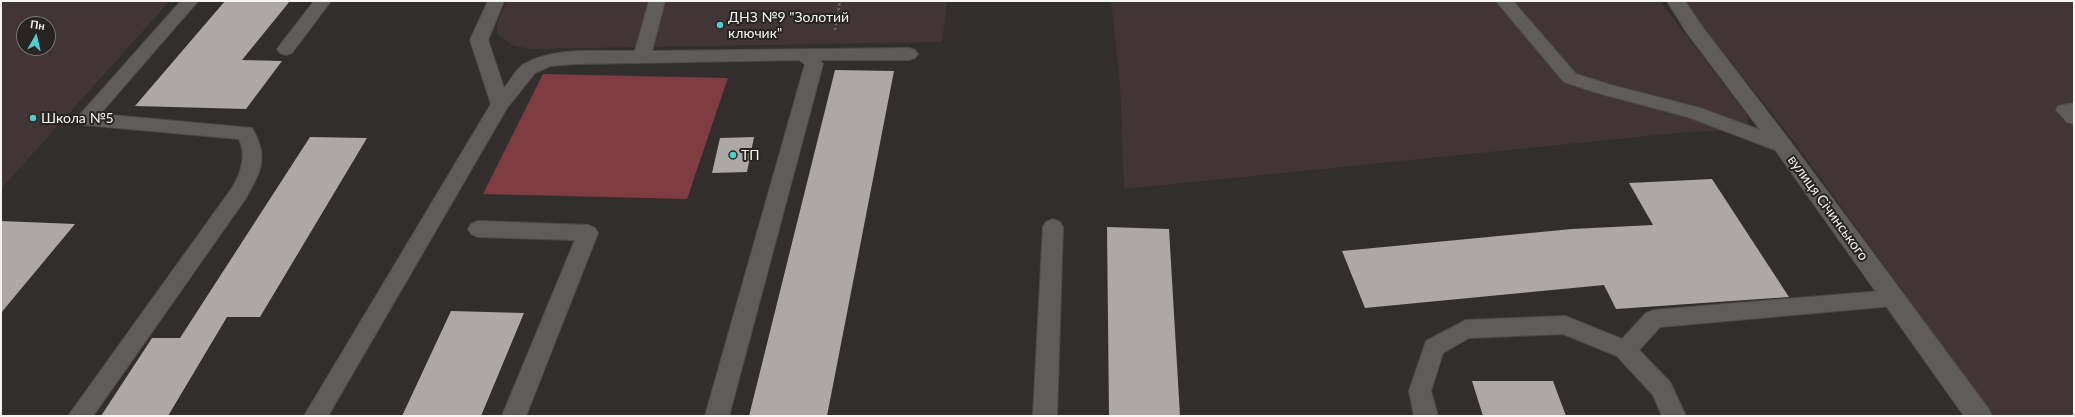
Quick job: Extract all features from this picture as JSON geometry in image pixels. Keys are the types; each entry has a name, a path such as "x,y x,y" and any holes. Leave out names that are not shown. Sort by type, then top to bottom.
{"street":[{"name":"вулиця Січинського","path":"1676,1 1694,29 1783,146 1978,416"}],"lane":[{"path":"80,416 239,193 249,177 253,162 253,148 245,133 85,119 190,1"},
{"path":"286,49 323,1"},
{"path":"496,1 479,40 500,104"},
{"path":"642,57 657,1"},
{"path":"1504,1 1570,78 1607,90 1693,112 1783,146"},
{"path":"316,416 500,104 529,69 547,61 575,58 800,54 909,54"},
{"path":"718,416 814,64 809,57 800,54"},
{"path":"2074,109 2065,110 2074,118"},
{"path":"1045,416 1053,227"},
{"path":"478,230 588,233 514,416"},
{"path":"1625,350 1654,319 1893,298"},
{"path":"1426,416 1420,391 1434,347 1466,329 1565,325 1625,350 1662,389 1674,416"}],"path":[{"path":"831,54 840,1"}],"shaded area":[{"name":"Школа №5","path":"1,1 170,1 1,189"},
{"name":"ДНЗ №9 \"Золотий ключик\"","path":"507,1 947,1 942,42 531,49 514,46 497,33 497,23"},
{"path":"1111,1 1660,1 1747,115 1749,130 1687,132 1124,189 1120,82"},
{"path":"1685,1 2074,1 2074,416 1994,416 1792,139 1690,10"},
{"path":"543,74 728,78 687,199 483,194"}],"building":[{"path":"225,1 290,1 242,60 282,61 246,109 135,106"},
{"path":"835,70 894,71 827,416 749,416"},
{"path":"310,137 367,138 260,317 227,317 168,416 101,416 152,338 180,338"},
{"name":"ТП","path":"754,137 747,172 712,173 720,138"},
{"path":"1712,179 1789,297 1616,309 1604,285 1365,308 1342,251 1572,229 1653,225 1629,183"},
{"path":"1,221 75,224 1,313"},
{"path":"1107,227 1169,229 1180,416 1109,416"},
{"path":"451,311 524,313 481,416 402,416"},
{"path":"1472,381 1553,381 1566,416 1483,416"}],"place":[{"name":"ДНЗ №9 \"Золотий ключик\"","path":"720,25"},
{"name":"Школа №5","path":"33,118"},
{"name":"ТП","path":"733,155"}]}
